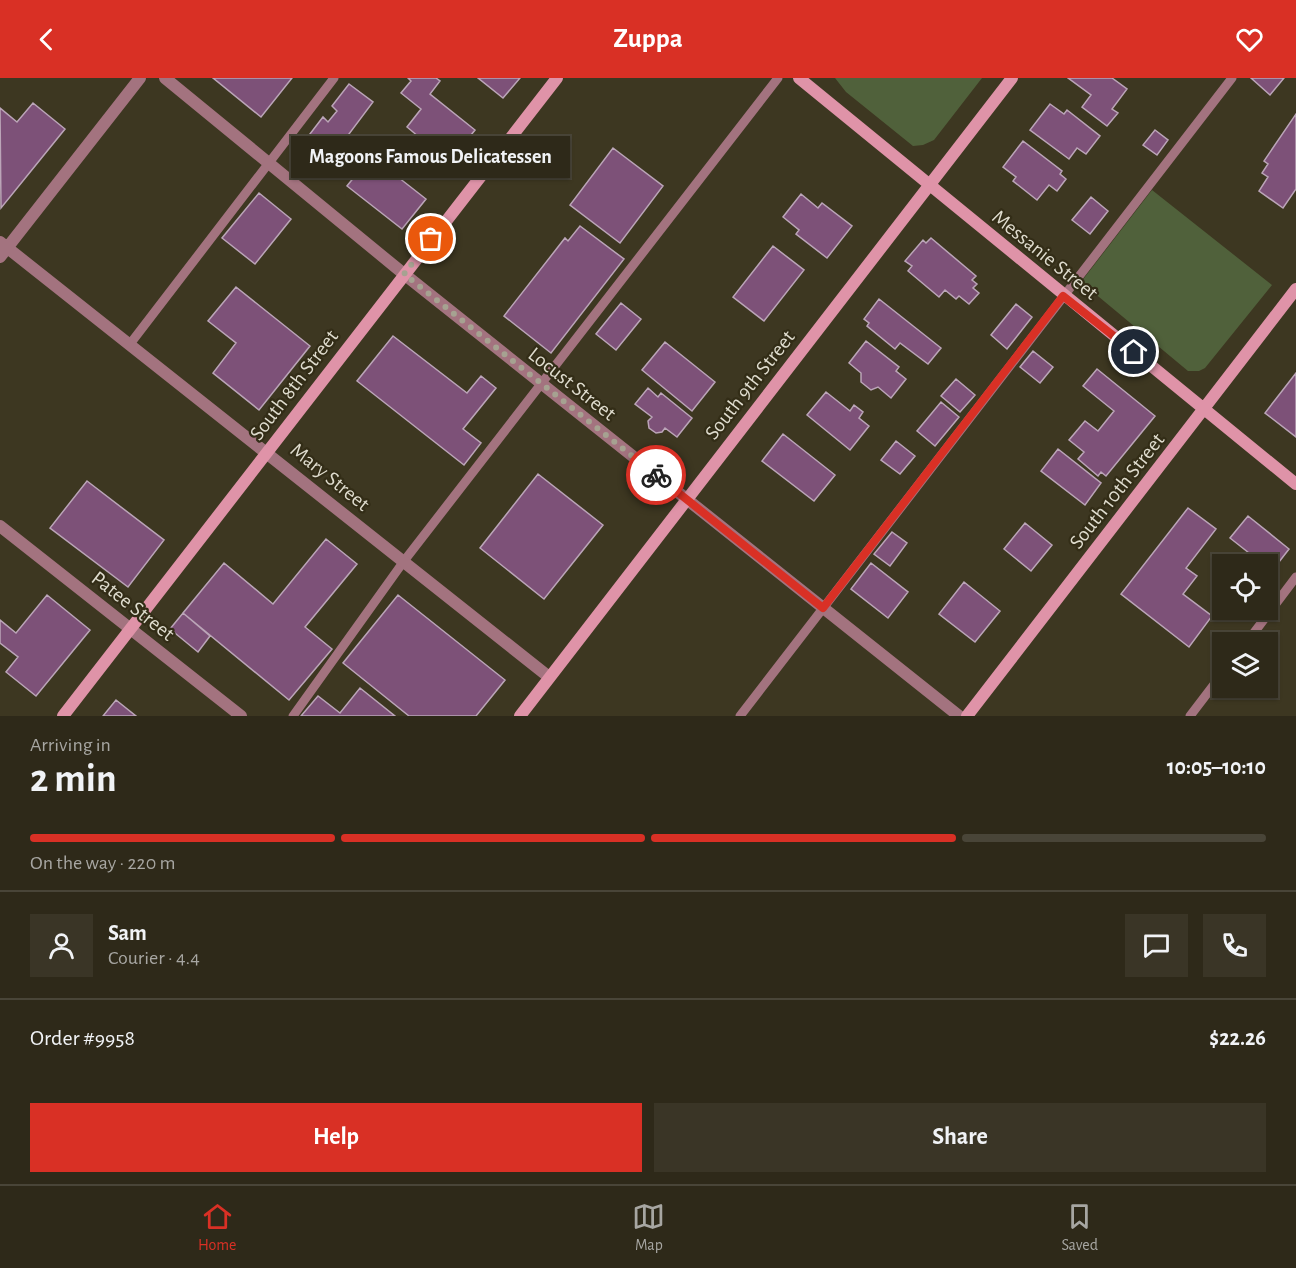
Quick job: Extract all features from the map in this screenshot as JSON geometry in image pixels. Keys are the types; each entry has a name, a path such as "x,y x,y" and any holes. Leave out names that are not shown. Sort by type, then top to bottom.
{"main road":[{"name":"South 8th Street","path":"63,716 557,78"},
{"name":"Messanie Street","path":"800,78 1063,296 1296,484"},
{"name":"South 9th Street","path":"520,716 1012,78"},
{"name":"South 10th Street","path":"968,716 1296,289"}],"street":[{"path":"2,249 140,78"},
{"name":"Locust Street","path":"165,78 404,274 959,716"},
{"name":"Mary Street","path":"2,249 130,344 549,677"},
{"name":"Patee Street","path":"0,526 241,716"}],"lane":[{"path":"130,344 334,78"},
{"path":"293,716 404,561 778,78"},
{"path":"740,716 1232,78"},
{"path":"1255,632 1296,577"},
{"path":"1190,716 1212,687"}],"green space":[{"path":"835,78 982,78 934,140 913,146 846,92"},
{"path":"1152,190 1272,285 1205,368 1199,371 1188,371 1081,282"}],"building":[{"path":"213,78 292,78 261,117"},
{"path":"408,78 436,78 440,81 430,94 475,130 449,162 407,127 421,109 401,93 411,81"},
{"path":"478,78 520,78 503,98"},
{"path":"1068,78 1112,78 1127,89 1112,109 1118,113 1107,126 1082,107 1091,95"},
{"path":"1251,78 1284,78 1270,95"},
{"path":"349,84 373,102 328,162 303,143 323,117 328,122 337,111 332,106"},
{"path":"33,103 65,129 1,208 0,108 17,122"},
{"path":"1050,104 1064,114 1067,110 1100,136 1086,154 1077,148 1069,159 1030,130"},
{"path":"1296,114 1296,189 1283,208 1259,191 1268,177 1262,173 1268,164 1264,161"},
{"path":"1155,130 1168,140 1157,155 1143,145"},
{"path":"1023,141 1062,171 1060,174 1066,179 1057,191 1049,185 1037,200 1013,181 1016,177 1003,167"},
{"path":"613,148 663,186 620,243 570,205"},
{"path":"371,156 426,199 402,229 347,186"},
{"path":"259,193 291,219 255,264 222,238"},
{"path":"801,194 818,208 822,203 852,226 827,258 796,234 799,230 783,217"},
{"path":"1091,197 1108,211 1090,234 1072,220"},
{"path":"580,226 624,259 551,353 504,316 565,238 568,241"},
{"path":"931,238 976,276 972,280 977,284 973,288 979,293 969,304 959,296 956,299 945,290 939,297 908,271 912,266 905,261 923,240 926,243"},
{"path":"773,246 804,270 764,321 733,297"},
{"path":"236,287 310,346 259,410 213,373 236,343 208,321"},
{"path":"879,299 941,348 928,364 900,343 895,349 867,326 869,323 864,319"},
{"path":"621,303 641,319 616,350 596,334"},
{"path":"1016,304 1032,317 1007,349 991,335"},
{"path":"393,336 467,393 481,376 496,388 463,429 481,443 464,465 357,381"},
{"path":"866,341 899,367 896,371 906,379 891,398 878,387 871,390 861,382 861,373 849,363"},
{"path":"665,342 715,382 692,411 642,370"},
{"path":"1033,351 1053,367 1040,383 1020,367"},
{"path":"1097,369 1155,416 1106,476 1101,472 1098,476 1078,459 1084,452 1069,440 1085,421 1098,431 1114,411 1083,386"},
{"path":"1296,373 1296,437 1265,413"},
{"path":"956,379 975,395 960,412 941,396"},
{"path":"648,388 658,397 661,393 692,418 677,437 665,428 662,432 656,433 649,428 648,421 652,417 635,404"},
{"path":"826,392 850,411 854,405 863,412 859,418 869,426 850,450 807,415"},
{"path":"941,402 959,417 935,446 917,431"},
{"path":"783,434 835,475 814,501 762,461"},
{"path":"896,441 915,456 900,474 881,460"},
{"path":"1058,449 1101,483 1085,505 1041,471"},
{"path":"538,474 603,525 544,599 480,548"},
{"path":"87,481 164,540 128,587 50,528"},
{"path":"1188,508 1216,529 1186,568 1197,576 1183,594 1212,616 1189,647 1121,594"},
{"path":"1248,516 1289,549 1278,563 1278,554 1250,554 1230,538"},
{"path":"1025,523 1052,545 1031,571 1004,549"},
{"path":"892,532 907,543 890,566 874,554"},
{"path":"326,539 357,564 305,627 332,649 289,700 183,613 224,563 273,604"},
{"path":"871,563 908,592 888,618 851,589"},
{"path":"964,582 1000,611 975,642 939,614"},
{"path":"47,595 90,630 36,696 6,672 18,657 0,643 0,620 16,633"},
{"path":"398,595 505,680 476,716 409,716 343,663"},
{"path":"183,613 210,636 198,652 170,629"},
{"path":"360,688 395,716 301,716 318,696 340,713"},
{"path":"116,700 136,716 103,716"}],"way so far":[{"path":"431,239 404,274 656,475"}],"place":[{"name":"Magoons Famous Delicatessen","path":"431,239"}],"route":[{"path":"656,475 823,608 1063,296 1134,352"}]}
